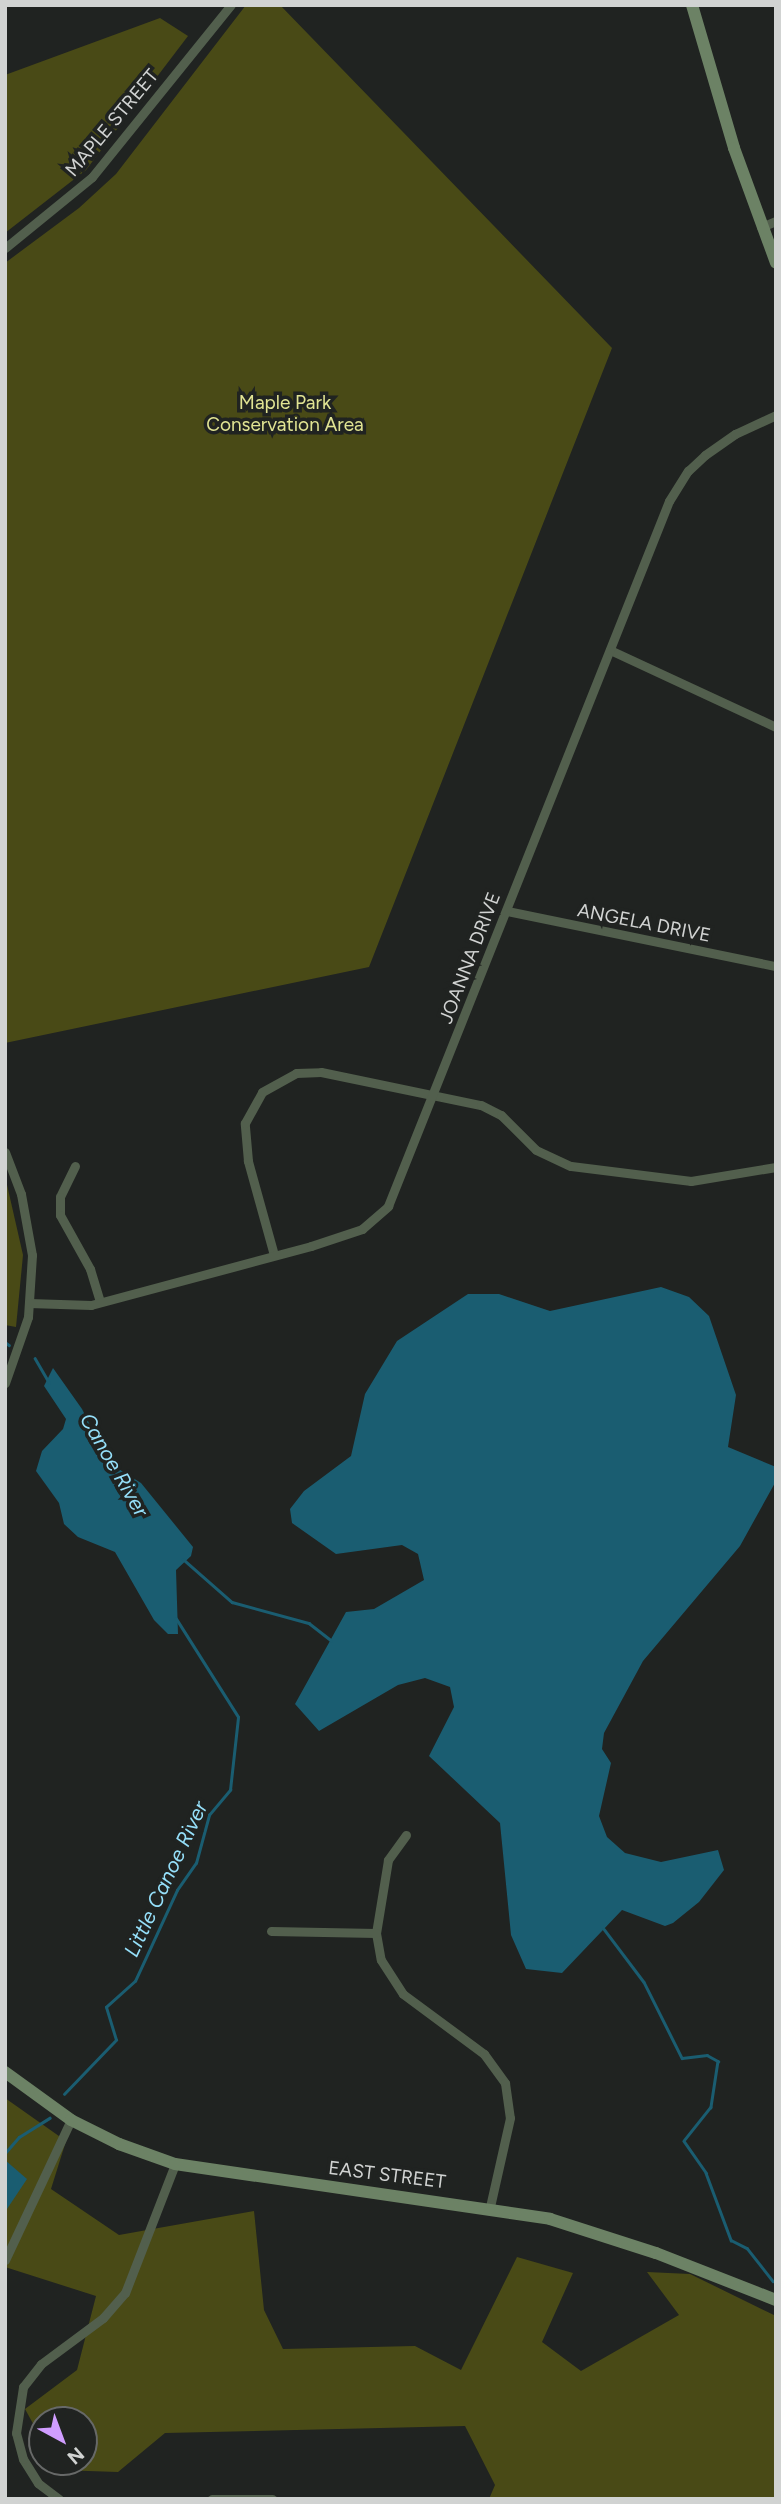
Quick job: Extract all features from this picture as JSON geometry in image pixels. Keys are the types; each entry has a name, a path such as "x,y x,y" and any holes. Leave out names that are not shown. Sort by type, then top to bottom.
{"street":[{"name":"MAPLE STREET","path":"5,248 92,177 231,5"},
{"path":"692,5 715,89 761,227 776,263"},
{"path":"761,227 776,221"},
{"name":"JOANNA DRIVE","path":"29,1303 74,1308 100,1302 352,1234 381,1214 395,1195 610,650 681,480 725,440 776,415"},
{"path":"610,650 776,727"},
{"name":"ANGELA DRIVE","path":"507,911 776,966"},
{"path":"274,1255 246,1152 247,1114 262,1092 279,1079 304,1072 330,1074 491,1109 536,1150 571,1166 691,1181 776,1167"},
{"path":"5,1152 29,1228 29,1303 25,1332 5,1383"},
{"path":"75,1166 60,1197 60,1215 90,1269 100,1302"},
{"path":"406,1835 389,1857 376,1933 391,1980 413,2003 484,2053 505,2083 510,2118 490,2207"},
{"path":"271,1931 376,1933"},
{"name":"EAST STREET","path":"5,2072 71,2120 119,2144 175,2164 490,2207 597,2233 776,2300"},
{"path":"5,2260 71,2120"},
{"path":"59,2499 38,2483 23,2459 16,2433 23,2387 41,2364 103,2318 125,2293 175,2164"},
{"path":"212,2499 272,2499"}],"green space":[{"name":"Maple Park Conservation Area","path":"246,5 280,5 612,348 369,967 5,1043 5,263 79,208 116,174"},
{"path":"160,18 188,36 86,170 5,233 5,75"},
{"path":"5,1176 23,1255 16,1327 5,1325"},
{"path":"5,2098 66,2141 51,2189 119,2235 254,2211 264,2310 283,2349 415,2346 461,2370 517,2257 573,2273 542,2342 581,2371 679,2315 647,2272 690,2274 776,2316 776,2499 489,2499 495,2485 465,2426 165,2433 118,2472 98,2471 98,2406 29,2406 77,2370 96,2296 5,2267"}],"water":[{"path":"661,1287 689,1297 709,1316 736,1395 728,1447 776,1467 776,1481 740,1546 643,1661 604,1733 602,1749 611,1763 599,1816 607,1837 625,1853 661,1862 718,1850 724,1870 699,1902 673,1923 665,1926 622,1910 562,1973 526,1969 511,1935 500,1823 429,1756 454,1707 450,1687 425,1678 398,1685 319,1731 295,1704 346,1612 374,1609 424,1580 418,1554 402,1545 336,1554 292,1523 290,1509 304,1491 351,1456 365,1394 397,1341 468,1294 499,1294 550,1311"},
{"path":"53,1368 82,1409 109,1463 141,1483 193,1547 191,1556 176,1570 178,1634 168,1634 154,1620 115,1552 78,1537 64,1524 59,1503 36,1471 42,1451 63,1429 66,1419 44,1386"},
{"path":"5,2160 27,2179 5,2212"}],"waterway":[{"name":"Canoe River","path":"5,1342 9,1345"},
{"name":"Canoe River","path":"35,1358 49,1382"},
{"name":"Canoe River","path":"183,1559 232,1602 309,1623 331,1640"},
{"name":"Little Canoe River","path":"64,2094 116,2040 106,2007 135,1981 177,1890 196,1863 209,1815 230,1790 238,1717 176,1619"},
{"name":"Canoe River","path":"604,1929 644,1982 682,2058 707,2055 718,2061 711,2107 684,2141 706,2173 731,2240 747,2248 773,2281"},
{"name":"Little Canoe River","path":"5,2153 19,2137 49,2118"}]}
